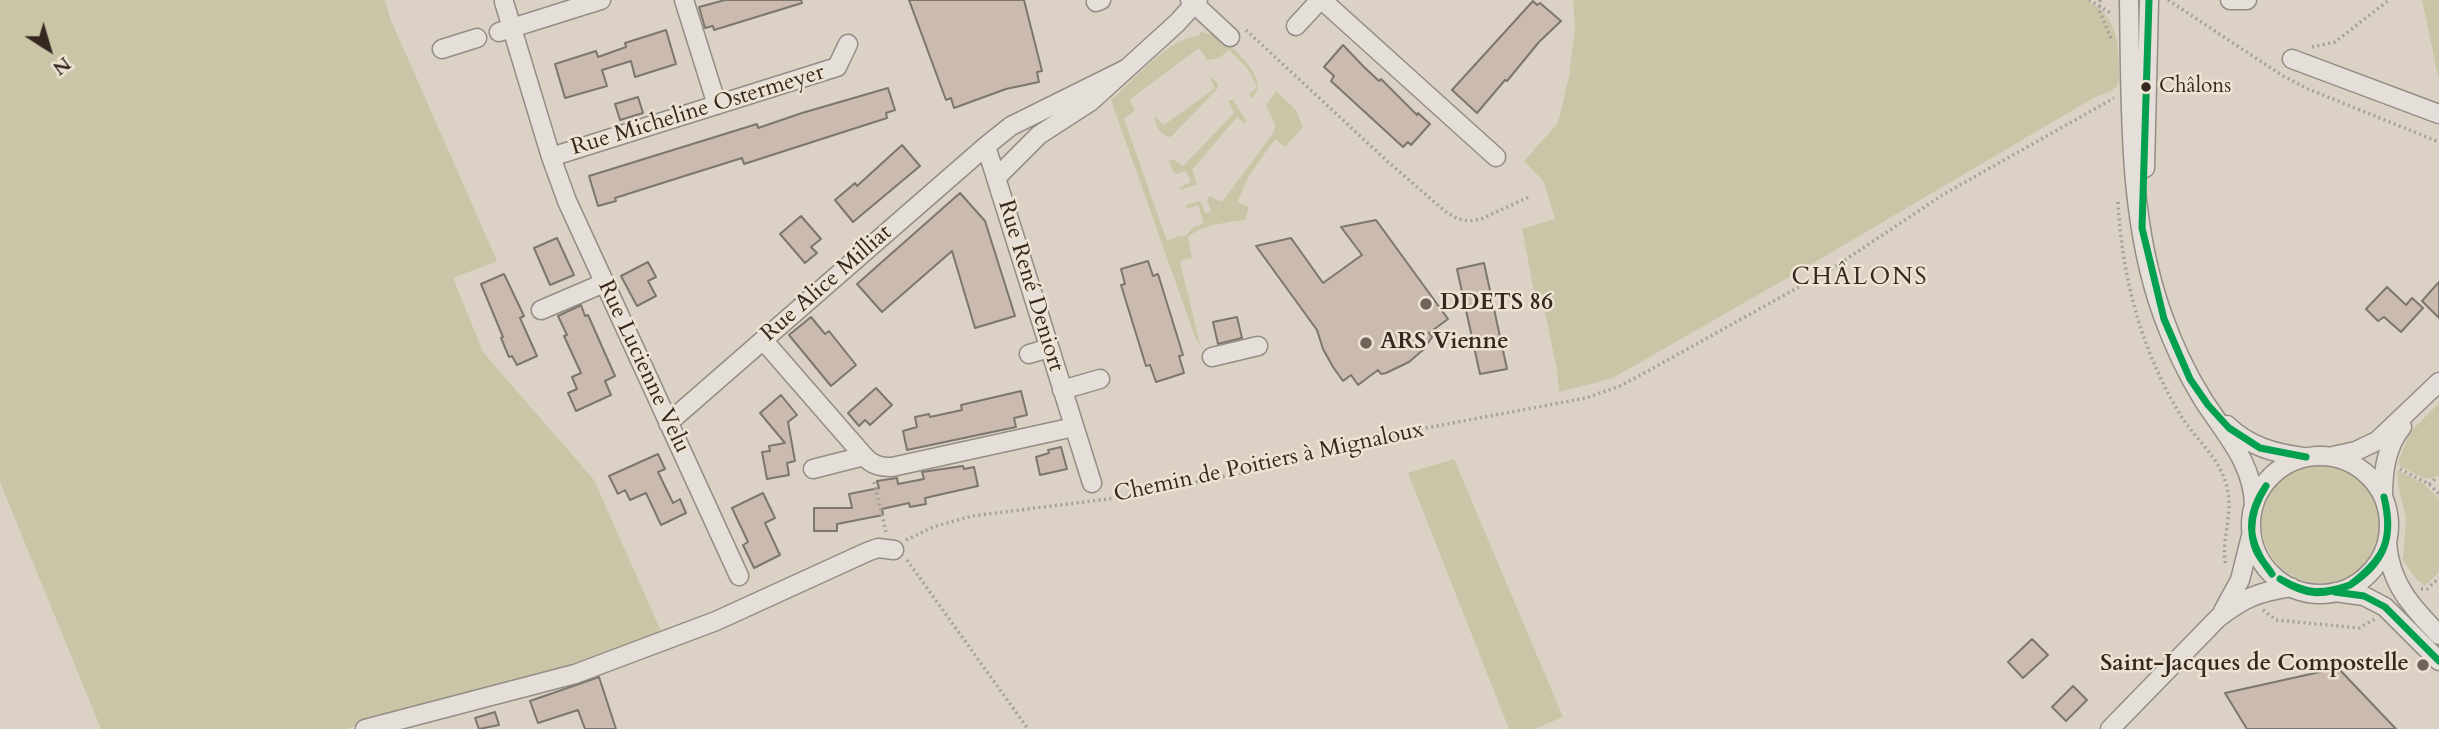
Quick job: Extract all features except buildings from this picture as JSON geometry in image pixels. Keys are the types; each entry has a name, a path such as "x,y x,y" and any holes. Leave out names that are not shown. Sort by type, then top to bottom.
{"street":[{"path":"505,30 601,0"},
{"path":"684,0 717,105"},
{"path":"1296,26 1321,0 1496,158"},
{"path":"2142,228 2149,3 2129,0 2136,196 2142,228 2161,313 2201,397 2243,458 2252,482 2252,533 2240,580 2218,618"},
{"path":"2230,0 2247,0"},
{"path":"996,178 1038,135 1090,102 1177,23 1194,1 1236,32"},
{"name":"Rue Micheline Ostermeyer","path":"503,2 505,30 551,157 837,67 848,44"},
{"path":"442,49 477,38"},
{"path":"2292,59 2439,114"},
{"path":"986,146 1012,127 1126,69"},
{"name":"Rue René Deniort","path":"986,146 1092,483"},
{"name":"Rue Alice Milliat","path":"668,423 986,146"},
{"name":"Rue Lucienne Velu","path":"551,157 567,201 739,576"},
{"path":"541,310 604,283"},
{"path":"763,340 867,459 880,467 892,467 1074,427"},
{"path":"1212,357 1258,346"},
{"path":"1029,354 1049,348"},
{"path":"1062,390 1100,379"},
{"path":"2201,397 2236,433 2254,445 2269,451 2306,457 2330,456 2356,452 2377,441 2439,384"},
{"path":"2439,384 2392,441 2386,463 2383,496 2389,518 2387,541 2391,568 2402,593 2439,635"},
{"path":"2330,456 2349,462 2364,471 2383,496"},
{"path":"2254,505 2272,476 2291,462 2306,457"},
{"path":"813,469 867,459"},
{"path":"2252,533 2266,567 2280,580 2291,587 2317,593 2335,592 2364,597 2385,607 2439,662"},
{"path":"2335,592 2351,586 2367,575 2380,559 2387,541"},
{"path":"365,729 575,674 716,621 867,551 878,548 894,550"},
{"path":"2110,729 2218,618 2251,595 2291,587"}],"path":[{"path":"2292,59 2314,46 2335,42 2389,0"},
{"path":"1236,32 1446,212 1458,219 1480,219 1531,195"},
{"name":"Chemin de Poitiers à Mignaloux","path":"894,550 911,536 972,516 1123,496 1323,456 1415,430 1586,398 1619,386 1833,268 1944,194 2110,99 2131,93"},
{"path":"867,459 883,526 894,550 912,566 1028,729"},
{"path":"2397,468 2429,484 2439,494"},
{"path":"2429,484 2435,478"},
{"path":"2427,590 2439,578"}],"shaded area":[{"path":"0,0 385,0 390,18 497,261 453,278 483,352 594,480 661,631 533,678 345,729 101,729 0,482"},
{"path":"1573,0 2086,0 2097,6 2111,23 2117,44 2119,79 2116,87 2110,91 2095,97 1613,378 1559,392 1544,307 1537,307 1522,229 1555,219 1544,182 1524,161 1558,123 1569,76 1575,29"},
{"path":"2422,0 2439,0 2439,81"},
{"path":"1200,32 1210,34 1232,47 1254,73 1257,87 1247,68 1229,50 1219,58 1207,60 1199,48 1129,100 1135,110 1124,119 1167,241 1185,236 1194,227 1204,223 1198,205 1187,209 1186,205 1199,201 1205,213 1211,211 1207,199 1210,196 1222,202 1274,132 1275,125 1266,105 1276,91 1296,110 1303,127 1285,147 1275,139 1250,174 1237,202 1249,207 1245,220 1208,227 1188,237 1192,258 1180,263 1201,348 1111,100 1164,52 1188,38 1199,36"},
{"path":"1209,76 1218,83 1218,88 1171,137 1161,132 1155,116 1164,125 1215,88"},
{"path":"1257,87 1257,91 1252,98 1249,95"},
{"path":"1228,100 1233,100 1247,122 1244,123 1237,117 1192,170 1197,184 1180,190 1179,188 1191,182 1186,171 1177,174 1173,172 1169,161 1173,159 1183,166 1234,113"},
{"path":"2439,403 2439,476 2426,479 2401,467 2398,462 2410,432"},
{"path":"1454,459 1563,717 1534,729 1509,729 1408,473"},
{"path":"2321,465 2332,466 2354,475 2370,491 2379,513 2379,535 2370,557 2354,573 2332,582 2321,583 2310,582 2288,573 2272,557 2263,535 2262,524 2263,513 2272,491 2288,475 2310,466"},
{"path":"2397,470 2423,483 2439,499 2439,572 2425,586 2415,578 2403,560 2406,519"}],"transit line":[{"path":"2149,0 2142,228 2164,319 2190,379 2208,405 2229,428 2260,448 2306,457"},
{"path":"2266,486 2255,509 2252,533 2257,553 2272,574"},
{"path":"2266,486 2254,509 2252,531 2258,552 2272,574"},
{"path":"2350,585 2371,566 2384,547 2388,525 2384,497"},
{"path":"2350,585 2371,567 2384,547 2388,524 2384,497"},
{"path":"2280,579 2298,588 2314,591 2350,585"},
{"path":"2280,579 2314,593 2350,585"},
{"path":"2335,592 2364,596 2385,607 2439,661"}],"place":[{"name":"Châlons","path":"2146,87"},
{"name":"DDETS 86","path":"1426,304"},
{"name":"ARS Vienne","path":"1366,343"},
{"name":"Saint-Jacques de Compostelle","path":"2423,665"}],"district":[{"name":"CHÂLONS","path":"1860,278"}]}
